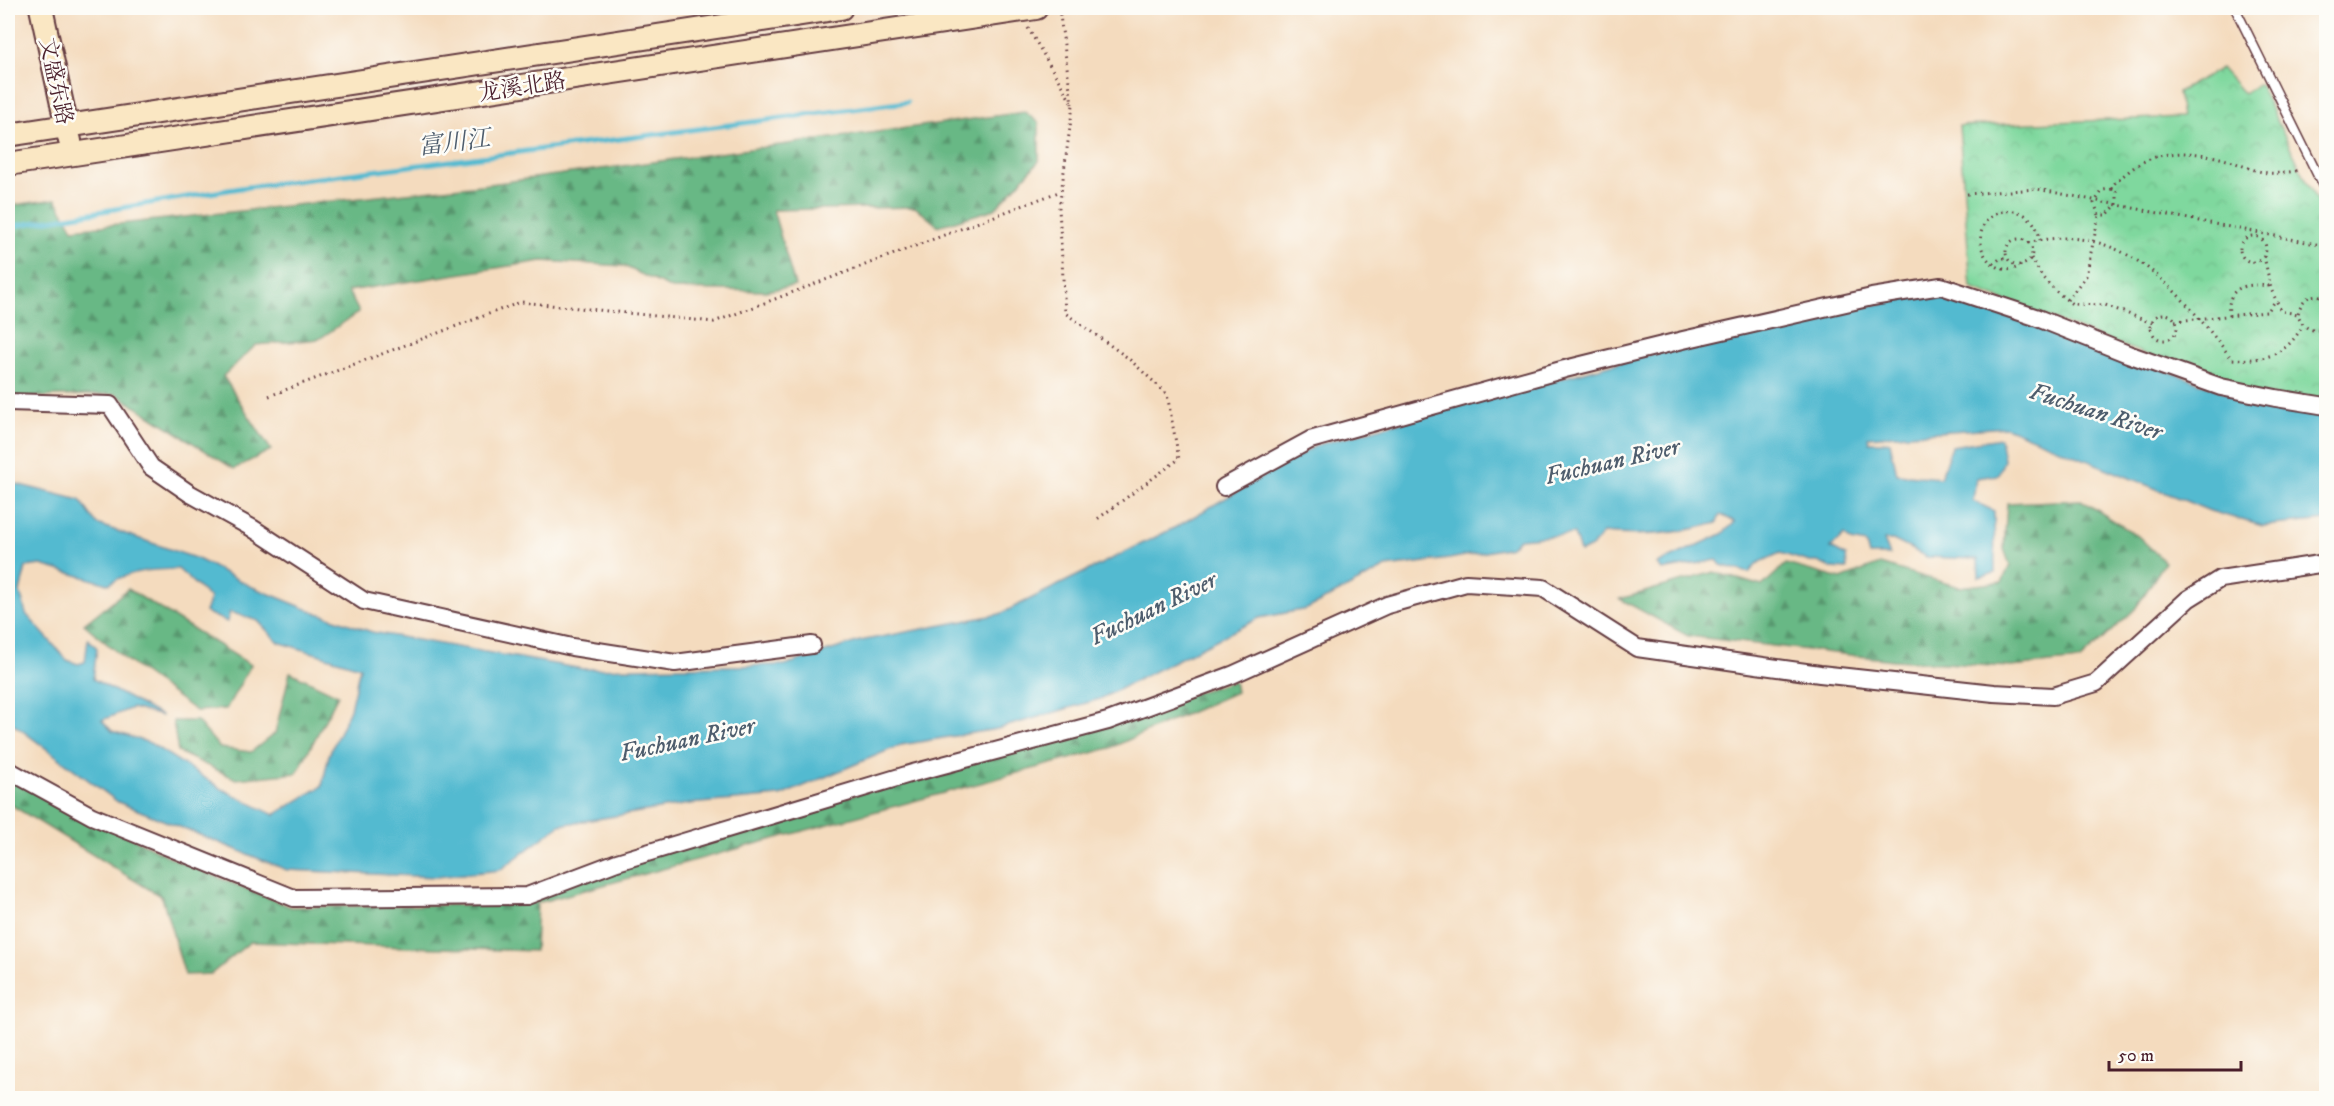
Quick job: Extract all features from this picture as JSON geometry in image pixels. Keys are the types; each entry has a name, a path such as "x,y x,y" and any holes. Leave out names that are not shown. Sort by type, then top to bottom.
{"main road":[{"name":"文盛东路","path":"41,8 73,155"},
{"name":"龙溪北路","path":"8,135 841,8"},
{"name":"龙溪北路","path":"8,164 1024,8"}],"street":[{"path":"1224,486 1310,440 1565,369 1683,340 1872,297 1941,286 2035,316 2128,354 2221,387 2326,406"},
{"path":"8,402 110,405 151,466 189,493 252,528 364,600 572,647 675,663 812,645"},
{"path":"8,770 92,816 294,898 527,896 617,862 914,773 1108,721 1232,675 1387,605 1466,583 1544,588 1637,648 1878,680 1994,693 2053,696 2096,683 2188,599 2220,579 2326,563"}],"lane":[{"path":"2235,8 2326,192"}],"path":[{"path":"1024,8 1072,105"},
{"path":"1059,8 1072,105 1059,208 1065,313 1128,358 1167,394 1179,459 1096,520"},
{"path":"2112,189 2114,184 2135,166 2166,153 2193,153 2219,157 2266,173 2287,173 2314,167"},
{"path":"1967,194 2037,189 2255,234 2326,246"},
{"path":"2067,300 2086,276 2099,215 2094,203 2103,190 2117,190 2117,204 2107,215 2099,215"},
{"path":"269,396 521,302 714,322 1061,191"},
{"path":"2031,258 2015,270 1992,264 1984,253 1982,230 1994,215 2003,211 2022,212 2036,225 2040,240"},
{"path":"2255,234 2264,243 2266,251 2259,261 2251,262 2242,254 2243,242 2255,234"},
{"path":"2021,265 2013,264 2008,257 2007,249 2012,242 2020,240 2028,243 2064,238 2093,241 2121,251 2174,288 2232,359 2258,360 2286,348 2295,340 2303,325"},
{"path":"2028,243 2032,250 2031,258 2043,278 2072,304 2106,305 2152,323"},
{"path":"2264,256 2270,286 2281,311 2298,314"},
{"path":"1992,264 2001,258 2008,257"},
{"path":"2229,316 2230,296 2236,290 2254,284 2270,286"},
{"path":"2326,298 2318,295 2306,298 2298,314 2303,325 2314,331 2326,328"},
{"path":"2175,321 2176,332 2166,339 2154,335 2152,323 2157,316 2165,314 2175,321 2267,312 2276,300"}],"green space":[{"path":"2221,68 2244,94 2259,84 2326,220 2326,402 2245,392 1971,288 1959,126 2182,117 2178,92"},
{"path":"1025,112 1039,123 1039,161 995,209 938,226 915,207 773,210 795,286 765,291 672,289 624,266 542,261 348,291 359,312 319,339 256,345 223,376 271,450 234,469 116,394 8,398 8,206 56,199 73,229 490,184"},
{"path":"2081,500 2138,536 2165,562 2135,609 2080,660 2011,667 1893,660 1688,636 1620,599 1714,572 1762,586 1786,564 1841,579 1880,564 1959,587 2002,582 2010,565 2004,549 2007,503"},
{"path":"128,589 251,665 226,709 196,711 126,660 84,624"},
{"path":"290,672 338,695 297,773 236,779 178,752 173,721 197,721 220,748 251,752 275,733"},
{"path":"1234,681 1236,692 1110,748 537,903 535,951 250,942 211,974 185,975 162,897 8,803 8,776 178,861 291,907 524,904 617,866"}],"water":[{"name":"Fuchuan River","path":"1935,292 2122,354 2260,405 2326,412 2326,520 2263,526 2210,511 2006,427 1868,437 1869,442 1890,442 1897,474 1940,478 1952,446 2000,438 2004,460 1998,475 1976,478 1973,501 1994,511 1995,573 1979,577 1978,559 1927,557 1893,540 1884,540 1890,555 1869,555 1866,544 1851,541 1844,535 1831,548 1846,556 1847,569 1831,568 1818,562 1810,562 1780,553 1756,564 1749,573 1721,565 1717,560 1662,570 1657,564 1722,534 1735,522 1720,514 1717,523 1689,530 1632,535 1603,533 1592,547 1580,552 1574,534 1519,539 1511,547 1449,559 1386,567 1307,609 1259,618 1100,699 997,729 901,745 780,796 689,804 560,825 500,870 436,877 287,870 118,802 8,720 8,482 80,500 97,524 198,559 250,586 372,632 583,669 785,665 860,641 1000,614 1176,527 1317,445 1676,347 1783,330 1834,313","holes":["41,565 108,584 134,573 178,569 210,598 205,612 227,622 230,612 258,621 278,642 360,667 350,709 329,755 322,786 274,815 222,789 150,743 112,731 102,720 132,708 162,716 93,679 97,648 88,639 85,662 78,664 67,660 26,614 20,592 26,567"]}],"waterway":[{"name":"富川江","path":"8,227 240,188 907,102"}]}
